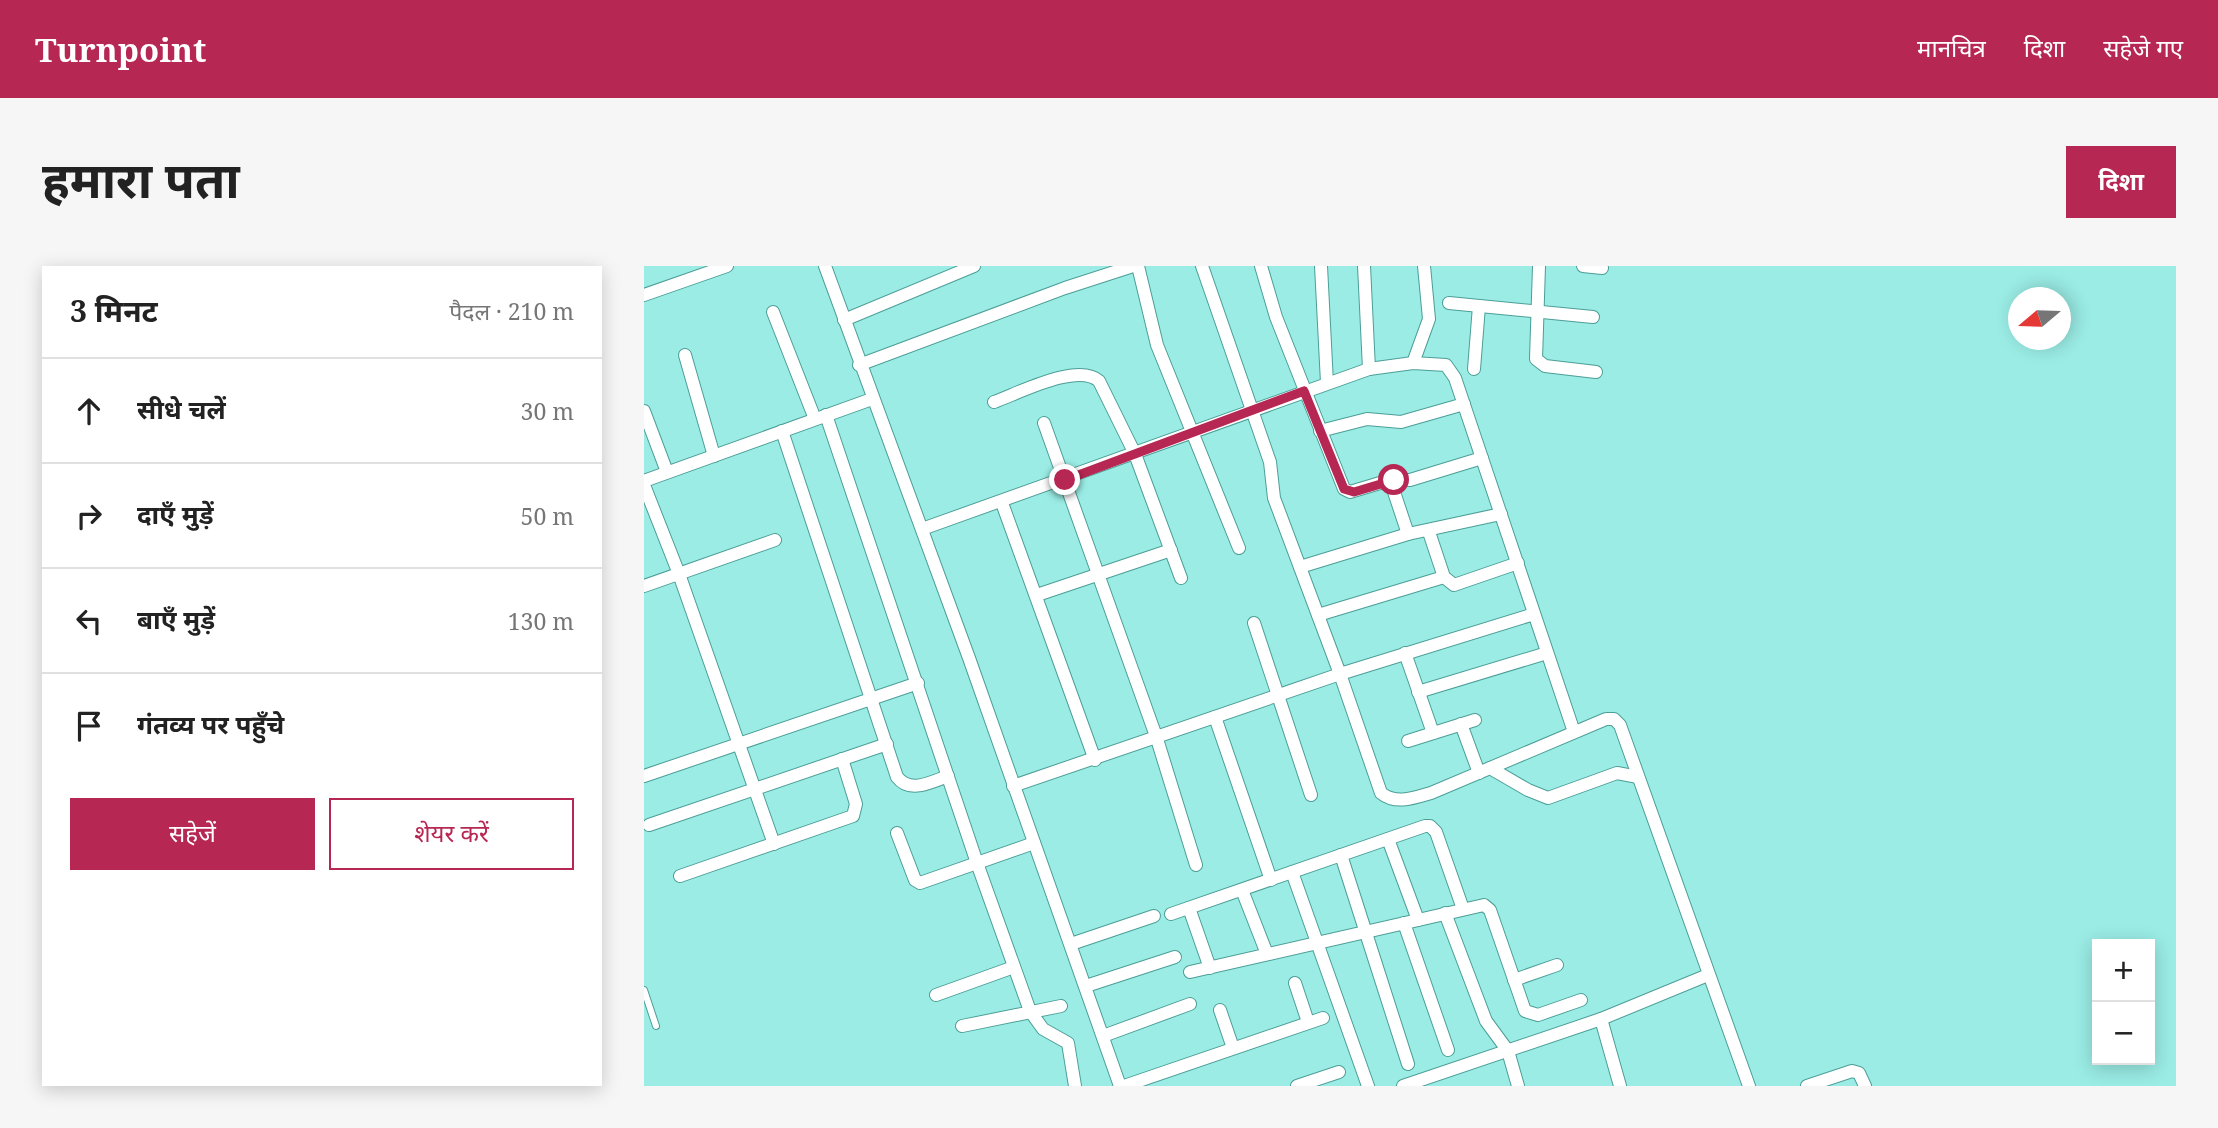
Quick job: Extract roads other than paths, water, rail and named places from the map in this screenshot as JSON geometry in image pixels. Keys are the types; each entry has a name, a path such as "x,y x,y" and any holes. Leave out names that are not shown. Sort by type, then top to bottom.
{"street":[{"path":"644,295 727,266"},
{"path":"825,266 1122,1086 1323,1017"},
{"path":"844,320 974,266"},
{"path":"859,365 1065,288 1136,266 1157,345 1239,548"},
{"path":"1202,266 1250,411 1270,462 1270,483 1274,498 1340,674 1377,785 1387,798 1415,797 1574,732 1614,719 1620,725 1749,1086"},
{"path":"1261,266 1304,391 1346,491 1390,480 1410,480 1482,458"},
{"path":"1321,266 1327,383"},
{"path":"1364,266 1368,369"},
{"path":"1413,363 1429,319 1424,266"},
{"path":"1539,266 1535,352 1540,364 1597,372"},
{"path":"1583,266 1602,268"},
{"path":"1449,303 1593,317"},
{"path":"1474,369 1479,306"},
{"path":"773,312 821,417 918,682 977,863 1030,1012 1043,1029 1068,1043 1075,1086"},
{"path":"685,355 714,456"},
{"path":"922,529 1002,503 1368,369 1413,363 1446,365 1455,378 1574,732"},
{"path":"994,402 1071,374 1089,374 1105,389 1135,454 1181,578"},
{"path":"774,844 644,483 667,472 872,399"},
{"path":"1320,431 1367,419 1401,422 1464,404"},
{"path":"644,411 667,472"},
{"path":"1044,423 1157,739 1196,865"},
{"path":"782,431 897,777 907,787 948,776"},
{"path":"1390,480 1408,534"},
{"path":"1002,503 1095,760"},
{"path":"1300,567 1408,534 1429,532 1501,514"},
{"path":"1429,532 1444,577 1454,586 1518,563"},
{"path":"644,586 775,540"},
{"path":"1037,594 1171,550"},
{"path":"1318,615 1444,577"},
{"path":"1013,786 1157,739 1340,674 1534,614"},
{"path":"1255,623 1311,794"},
{"path":"1405,653 1433,733"},
{"path":"1419,692 1547,653"},
{"path":"644,776 918,682"},
{"path":"1215,717 1271,880"},
{"path":"1408,741 1475,720"},
{"path":"1461,724 1485,770 1548,798 1617,773 1638,776"},
{"path":"649,825 887,744"},
{"path":"680,876 855,813 856,804 842,759"},
{"path":"1171,914 1425,826 1434,829 1463,909"},
{"path":"897,834 917,882 1034,844"},
{"path":"1388,839 1418,920"},
{"path":"1341,855 1408,1064"},
{"path":"1292,873 1319,942 1368,1086"},
{"path":"1242,890 1267,954"},
{"path":"1190,972 1484,905 1490,910 1525,1011 1533,1016 1581,1000"},
{"path":"1189,908 1210,968"},
{"path":"1445,914 1486,1021 1507,1051 1518,1086"},
{"path":"1072,944 1154,916"},
{"path":"1404,923 1448,1050"},
{"path":"1086,986 1175,957"},
{"path":"1514,980 1557,965"},
{"path":"936,995 1014,967"},
{"path":"1403,1086 1601,1019 1708,975"},
{"path":"1295,983 1308,1022"},
{"path":"1103,1036 1190,1004"},
{"path":"962,1026 1061,1006"},
{"path":"1220,1010 1233,1048"},
{"path":"1601,1019 1620,1086"},
{"path":"1807,1086 1852,1071 1859,1073 1865,1086"},
{"path":"1297,1086 1339,1072"}],"lane":[{"path":"644,990 656,1026"}]}
